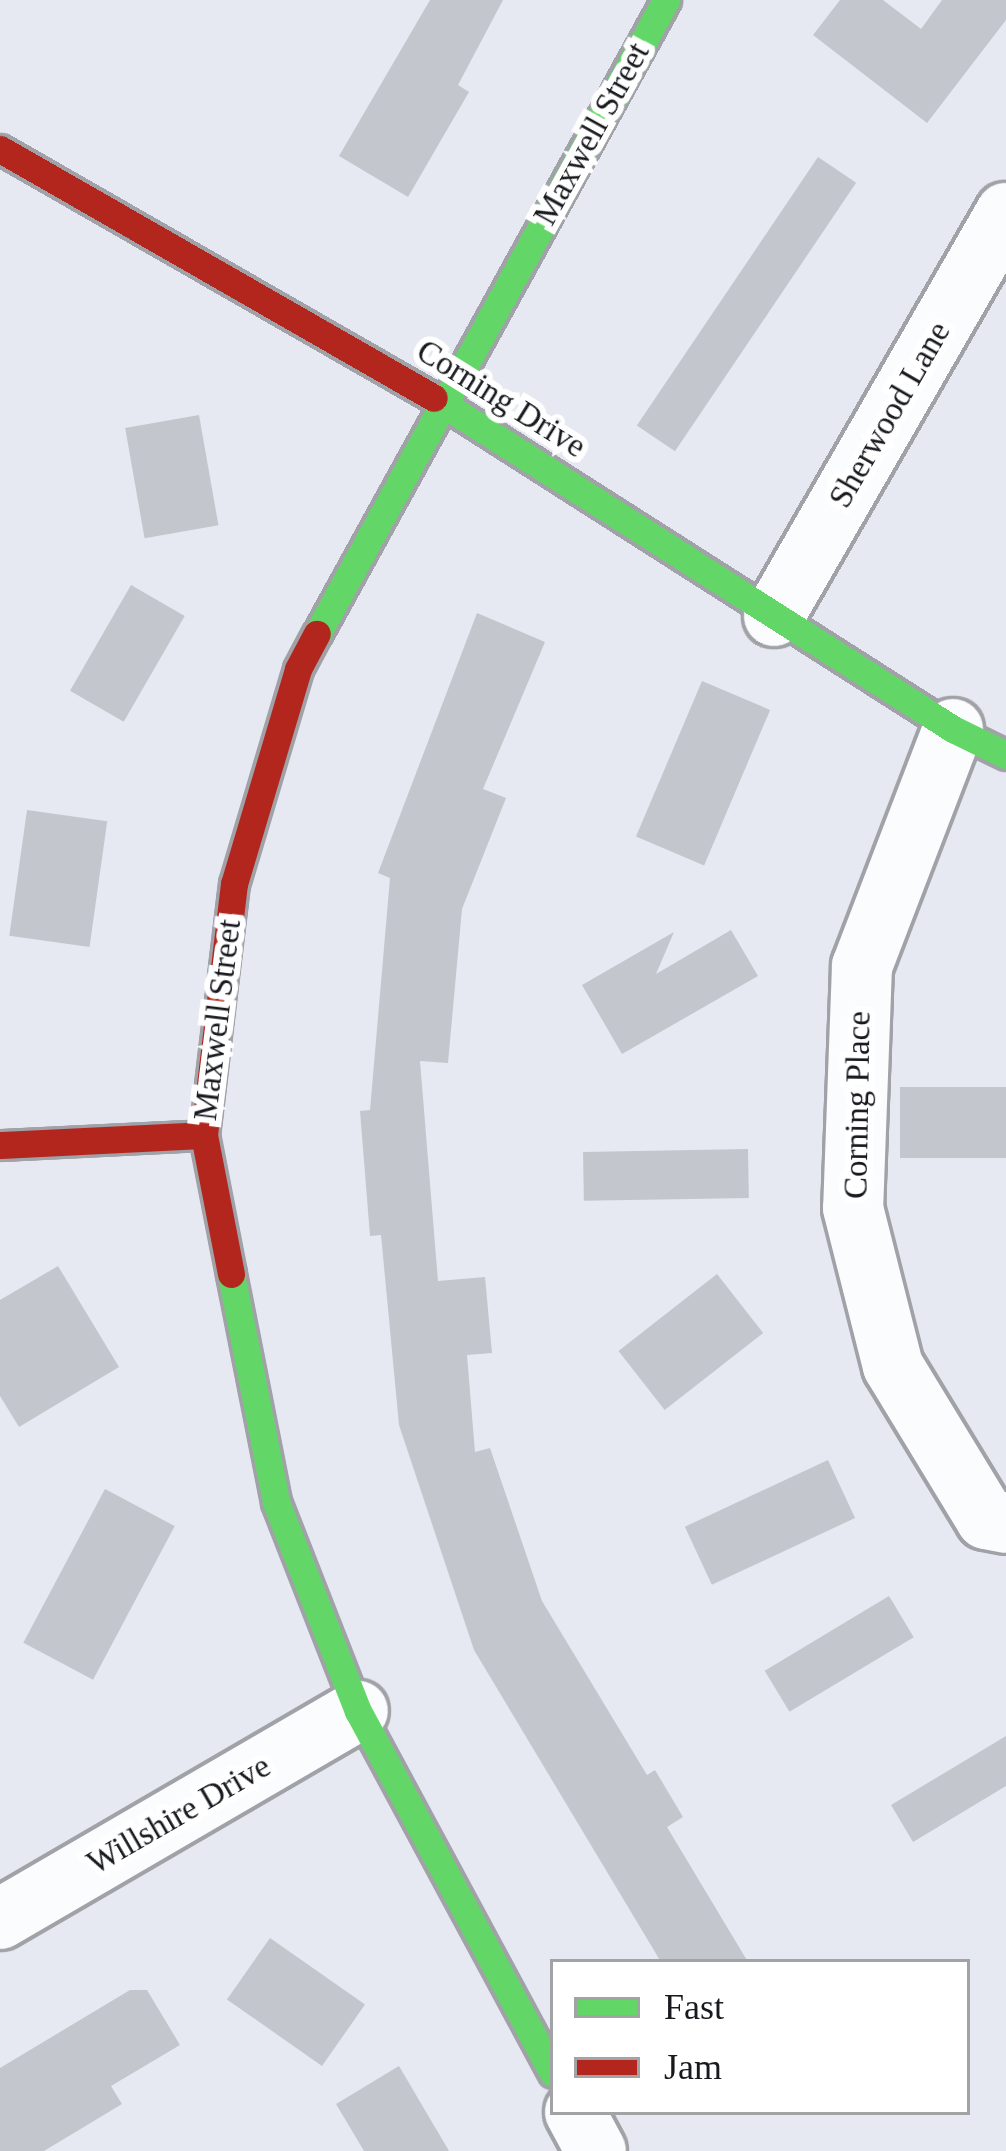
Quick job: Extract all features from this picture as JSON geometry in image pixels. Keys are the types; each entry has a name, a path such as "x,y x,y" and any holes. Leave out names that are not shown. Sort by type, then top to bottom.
{"street":[{"name":"Maxwell Street","path":"550,2067 358,1711 276,1502 204,1135 234,884 298,668 666,0"},
{"name":"Corning Drive","path":"0,149 443,403 953,729 1006,755"},
{"name":"Sherwood Lane","path":"774,616 1006,213"},
{"name":"Corning Place","path":"953,729 862,967 853,1208 893,1366 986,1520 1006,1523"},
{"path":"0,1145 204,1135"},
{"name":"Willshire Drive","path":"0,1919 358,1711"},
{"path":"576,2115 596,2151"}],"building":[{"path":"430,0 503,0 458,85 469,92 408,197 339,156"},
{"path":"840,0 883,0 921,29 942,0 1006,0 1006,20 927,123 813,35"},
{"path":"818,157 856,183 675,451 637,426"},
{"path":"199,415 218,525 145,538 125,428"},
{"path":"131,585 185,616 124,722 70,691"},
{"path":"477,613 545,642 483,789 506,798 462,909 448,1063 420,1061 438,1281 485,1277 492,1353 467,1355 475,1452 490,1448 542,1601 647,1775 655,1770 683,1817 667,1827 746,1959 659,1959 474,1650 399,1425 381,1235 370,1236 360,1111 370,1110 390,878 378,873"},
{"path":"702,681 770,710 704,865 636,837"},
{"path":"27,810 107,821 90,947 9,936"},
{"path":"731,930 758,976 622,1054 582,985 674,932 656,974"},
{"path":"900,1087 1006,1087 1006,1158 900,1158"},
{"path":"748,1149 749,1198 584,1201 583,1152"},
{"path":"58,1266 119,1367 19,1427 0,1396 0,1300"},
{"path":"717,1274 763,1333 665,1410 618,1351"},
{"path":"828,1460 855,1518 712,1585 685,1527"},
{"path":"105,1489 175,1526 93,1680 23,1643"},
{"path":"889,1596 914,1637 789,1712 765,1671"},
{"path":"1006,1736 1006,1786 913,1842 891,1805"},
{"path":"270,1938 365,2005 322,2066 227,1999"},
{"path":"130,1990 147,1990 180,2045 111,2086 122,2104 44,2151 0,2151 0,2068"},
{"path":"399,2066 449,2151 364,2151 336,2104"}],"traffic: fast":[{"path":"317,634 666,0"},
{"path":"434,398 953,729 1006,755"},
{"path":"231,1274 276,1502 358,1711 550,2067"}],"traffic: jam":[{"path":"0,149 434,398"},
{"path":"231,1274 204,1135 234,884 298,669 317,634"},
{"path":"0,1145 204,1135"}]}
